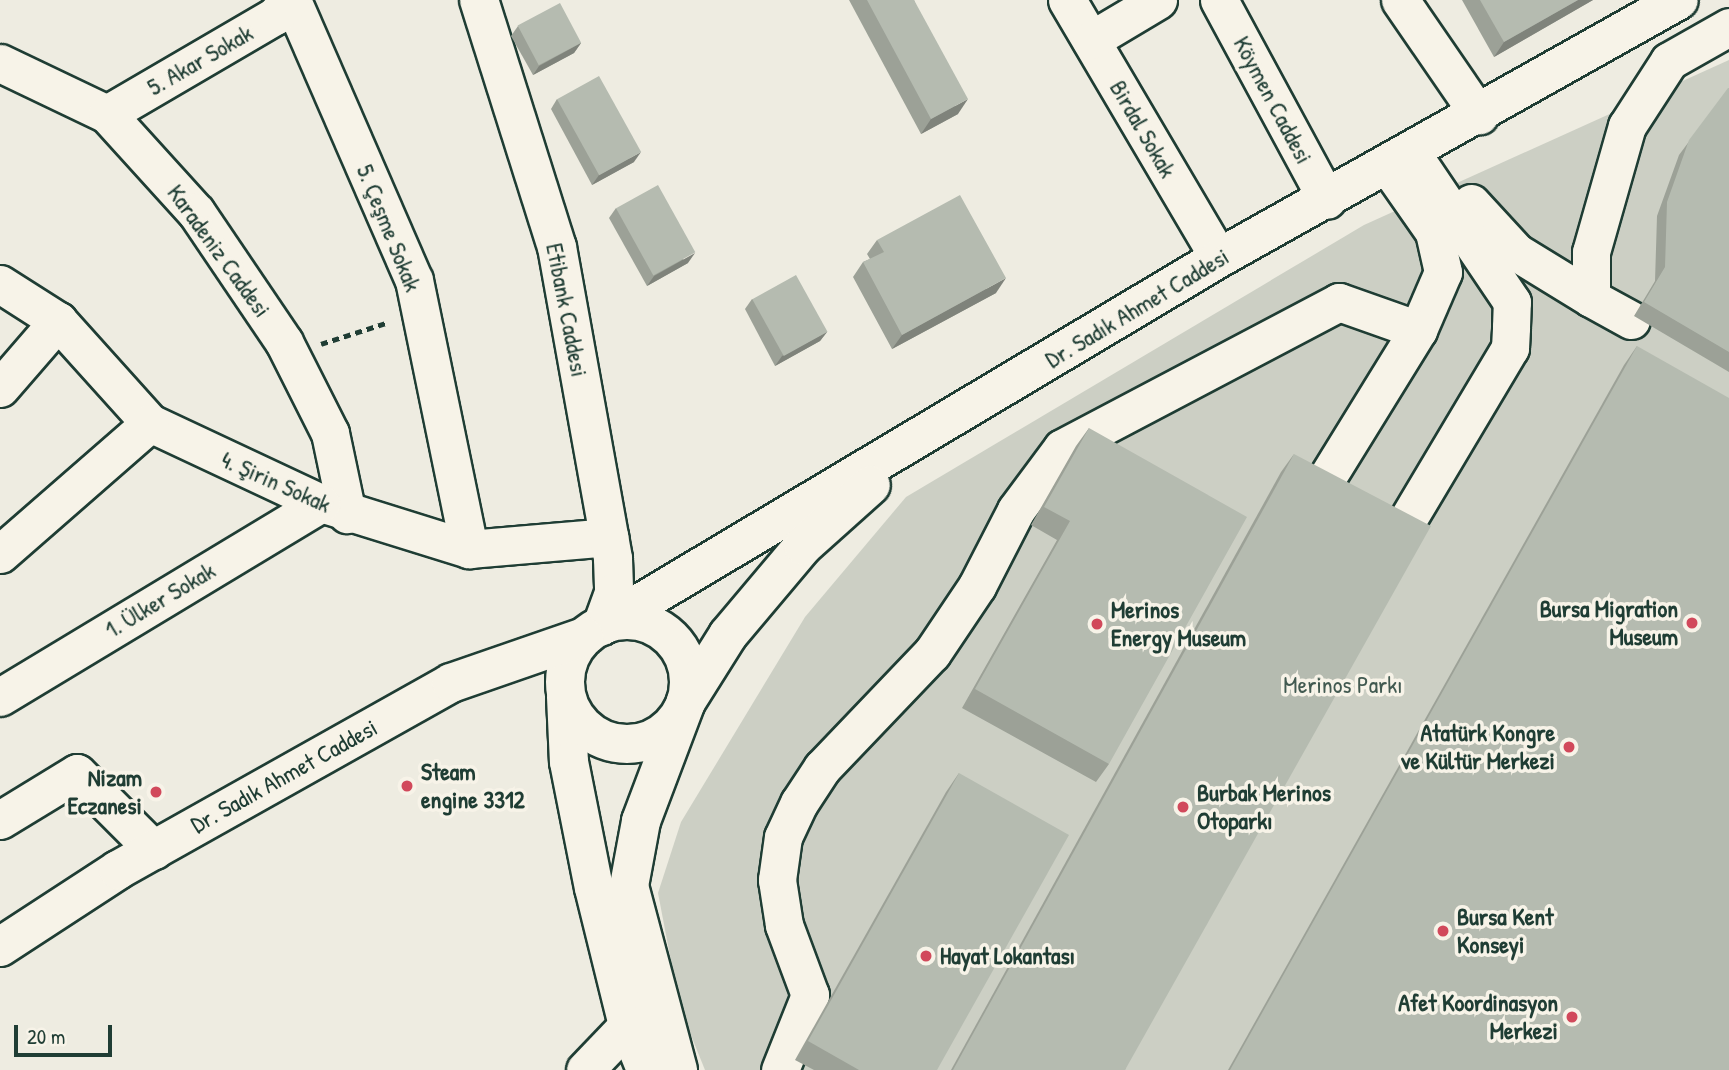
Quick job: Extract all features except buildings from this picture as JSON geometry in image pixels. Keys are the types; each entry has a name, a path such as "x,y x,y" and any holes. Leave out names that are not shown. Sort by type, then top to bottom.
{"main road":[{"name":"Etibank Caddesi","path":"479,0 557,247 608,537 614,593 593,631"},
{"name":"Dr. Sadık Ahmet Caddesi","path":"0,947 154,850 451,683 593,631 1219,258 1479,115 1679,0"},
{"path":"566,695 586,730 624,745 662,734 687,702 728,635 803,546 938,425"},
{"path":"646,1070 628,1024 569,762 566,695 572,654 593,631 621,620 661,630 686,662 687,702 640,821 629,886 678,1070"}],"street":[{"name":"5. Akar Sokak","path":"107,114 275,16 291,0"},
{"name":"5. Çeşme Sokak","path":"291,0 414,280 469,549"},
{"name":"Birdal Sokak","path":"1067,0 1219,258"},
{"path":"1091,40 1158,0"},
{"name":"Köymen Caddesi","path":"1219,0 1327,200"},
{"path":"1400,0 1479,115"},
{"path":"1591,298 1591,252 1627,127 1669,61 1729,27"},
{"name":"Karadeniz Caddesi","path":"0,63 107,114 196,212 290,355 330,433 334,508"},
{"path":"1408,154 1516,252 1631,320"},
{"path":"1318,492 1418,330 1443,272 1434,232 1408,154"},
{"path":"1399,534 1510,348 1512,302 1408,154"},
{"name":"4. Şirin Sokak","path":"0,284 58,321 150,423 334,508 469,549 608,537"},
{"path":"780,1070 810,995 784,925 777,880 793,814 822,768 932,653 977,586 1016,509 1062,448 1339,302 1418,330"},
{"path":"0,388 58,321"},
{"path":"0,554 150,423"},
{"name":"1. Ülker Sokak","path":"0,697 334,508"},
{"path":"0,820 77,773 154,850"},
{"path":"585,1070 628,1024"}],"path":[{"path":"290,355 421,312"}],"green space":[{"name":"Merinos Parkı","path":"1729,60 1729,1070 705,1070 680,1008 658,893 681,822 805,617 906,497 1364,225"}],"place":[{"name":"Bursa Migration Museum","path":"1692,623"},
{"name":"Merinos Energy Museum","path":"1097,624"},
{"name":"Atatürk Kongre ve Kültür Merkezi","path":"1569,747"},
{"name":"Steam engine 3312","path":"407,786"},
{"name":"Nizam Eczanesi","path":"156,792"},
{"name":"Burbak Merinos Otoparkı","path":"1183,807"},
{"name":"Bursa Kent Konseyi","path":"1443,931"},
{"name":"Hayat Lokantası","path":"926,956"},
{"name":"Afet Koordinasyon Merkezi","path":"1572,1017"}]}
